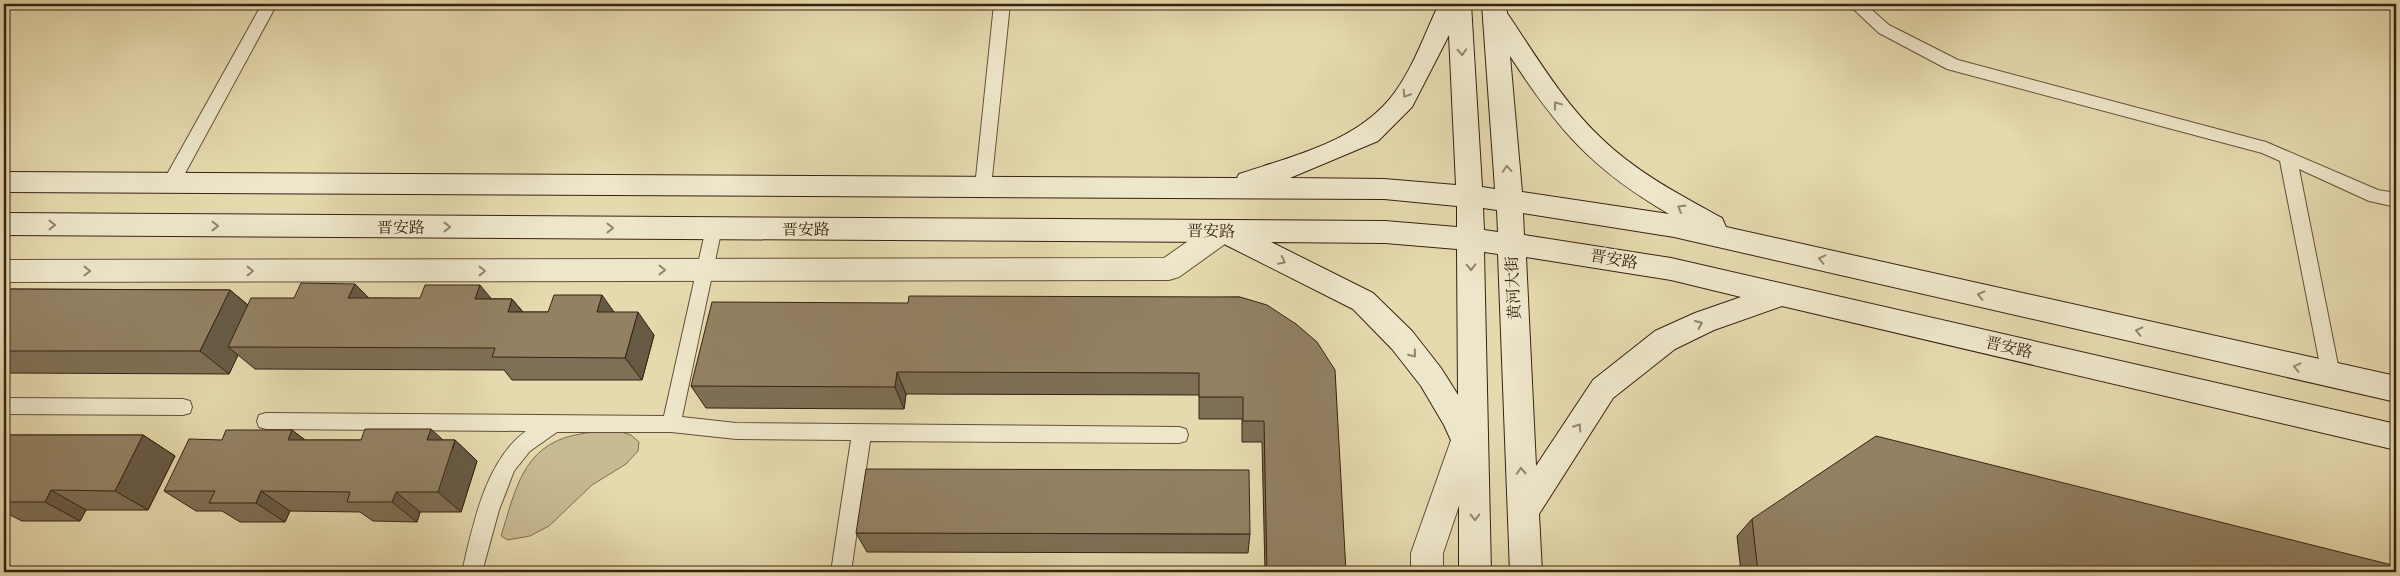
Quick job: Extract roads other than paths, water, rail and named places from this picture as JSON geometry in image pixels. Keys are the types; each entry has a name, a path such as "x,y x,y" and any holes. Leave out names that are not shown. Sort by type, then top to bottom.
{"main road":[{"path":"1222,188 1299,165 1369,134 1403,100 1422,67 1451,4"},
{"path":"1459,4 1470,195 1471,442 1475,572"},
{"path":"1495,9 1554,101 1579,133 1603,156 1681,208 1738,240"},
{"name":"黄河大街","path":"1495,9 1509,200 1526,572"},
{"path":"4,182 1222,188 1384,190 1470,195 1613,215 1738,240 2396,389"},
{"name":"晋安路","path":"4,224 1385,232 1471,238 1671,269 2396,437"},
{"path":"4,271 1169,269 1223,231 1363,302 1402,340 1431,377 1471,442"},
{"path":"1523,512 1603,389 1665,340 1705,321 1782,295"},
{"path":"1427,572 1427,552 1471,442"}],"lane":[{"path":"171,183 269,4"},
{"path":"983,187 1002,4"},
{"path":"1855,4 1884,29 1953,65 2266,148 2375,196 2396,200"},
{"path":"2288,158 2331,374"},
{"path":"671,424 714,228"},
{"path":"4,406 183,407"},
{"path":"266,421 671,424 736,431 1179,435"},
{"path":"472,572 503,469 514,454 528,441 553,424"},
{"path":"841,572 862,432"}]}
